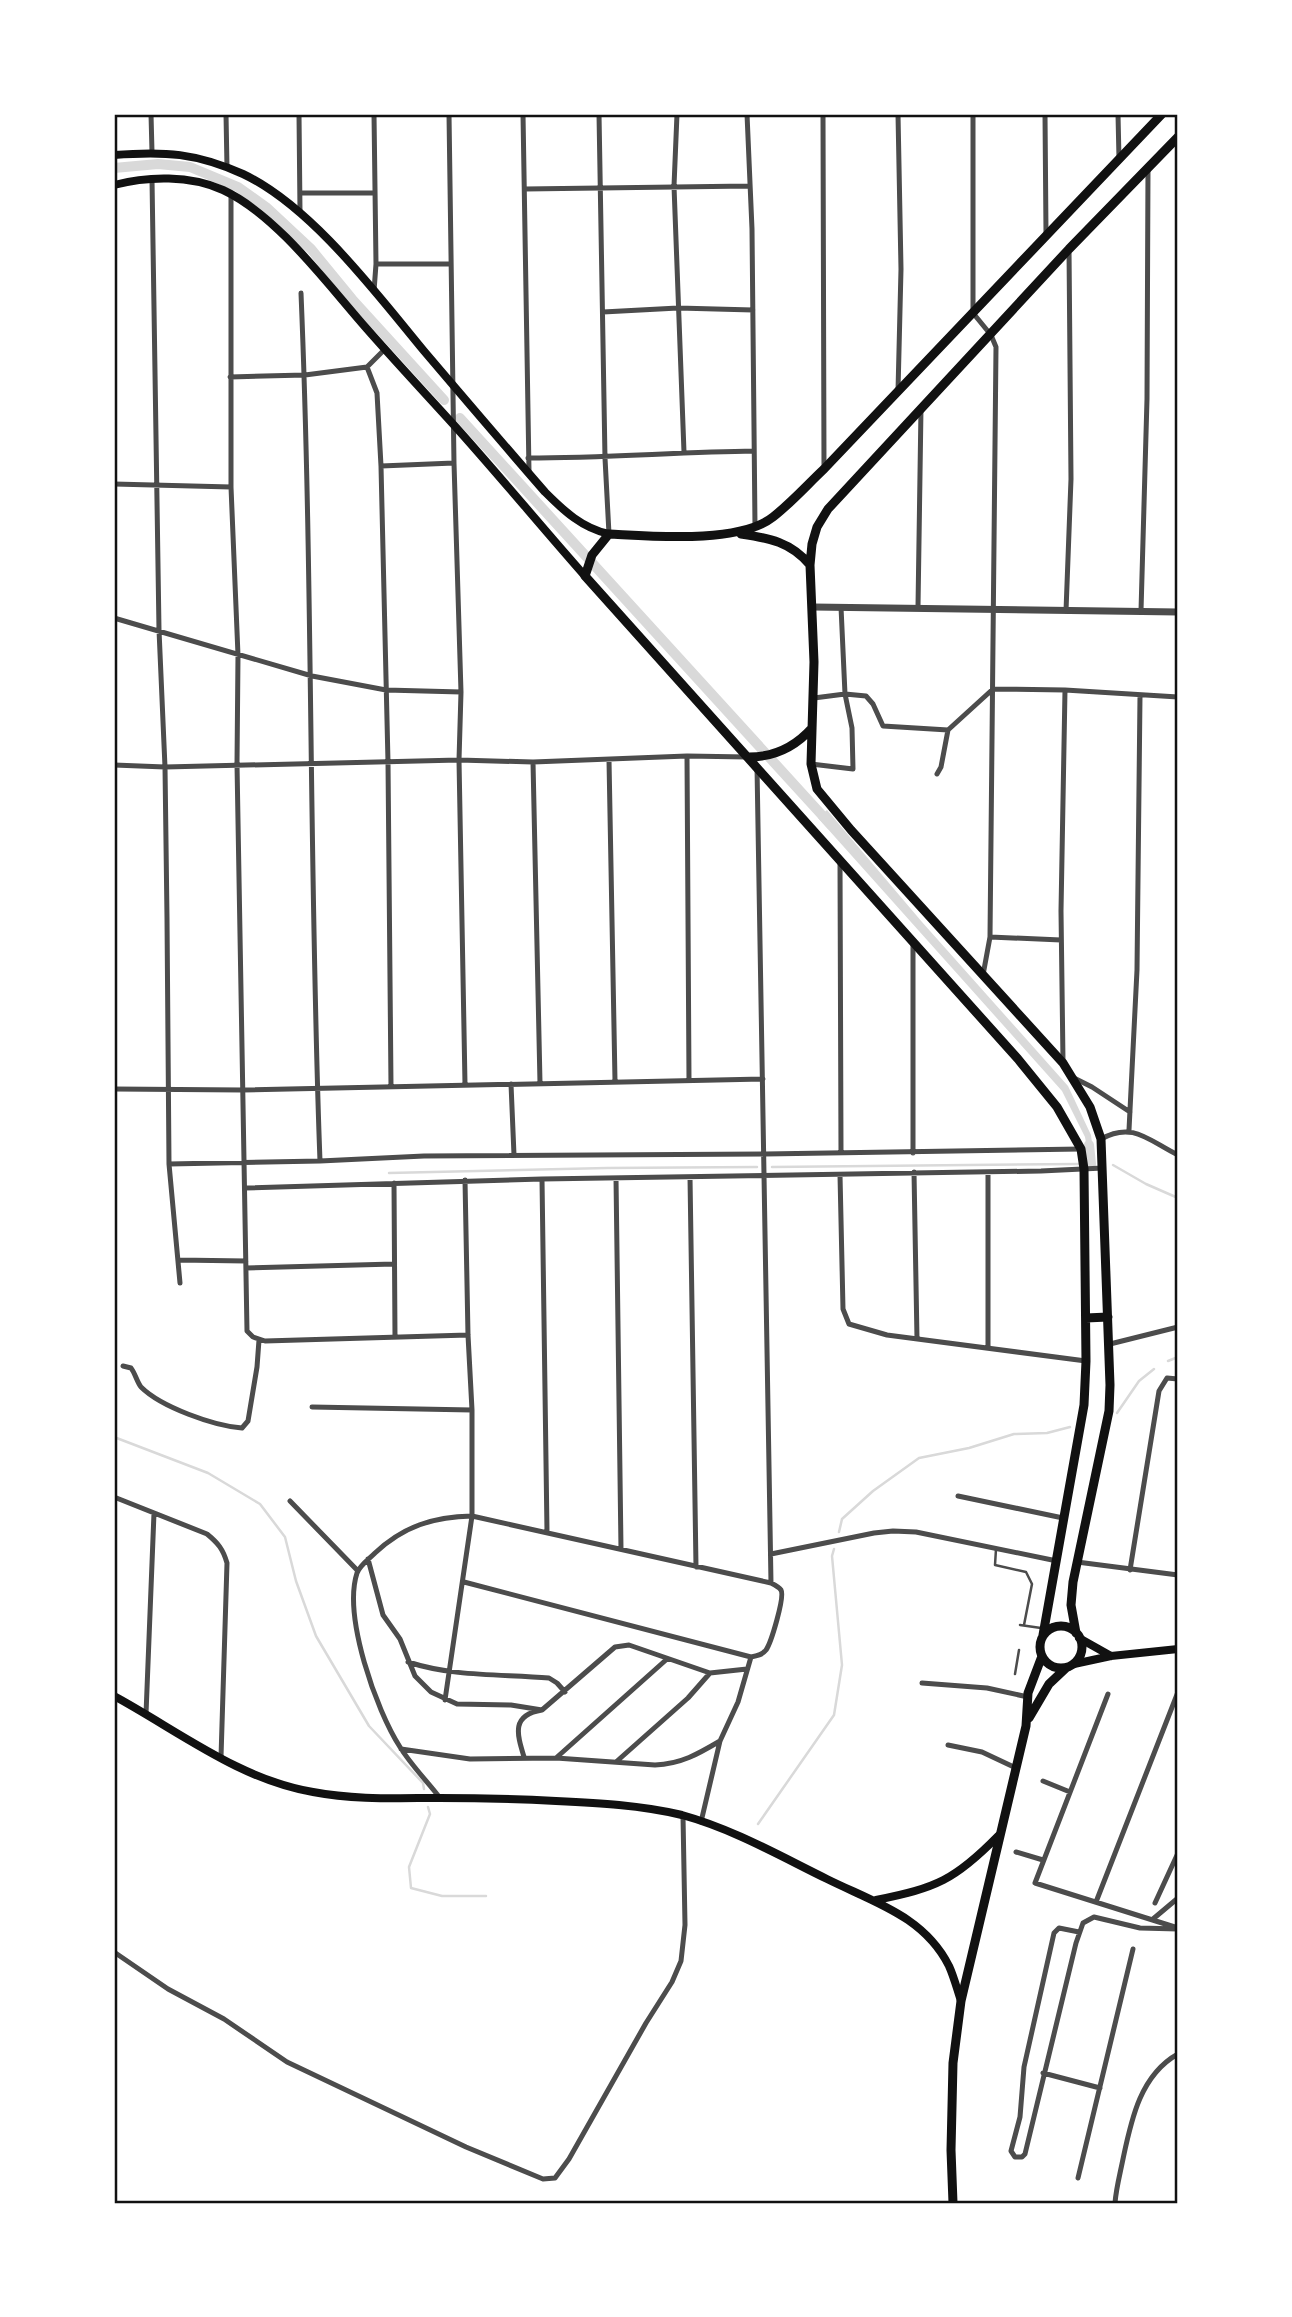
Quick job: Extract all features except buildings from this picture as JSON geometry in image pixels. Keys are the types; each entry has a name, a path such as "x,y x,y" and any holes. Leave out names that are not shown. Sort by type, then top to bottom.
{"main road":[{"path":"737,533 772,519 824,469 1162,114"},
{"path":"1026,1726 1035,1705 1049,1684 1071,1665 1081,1651 1072,1612 1076,1562 1108,1412 1110,1343 1101,1139 1090,1107 1063,1063 817,789 811,759 814,698 810,565 812,544 817,527 828,509 1069,249 1178,137"},
{"path":"114,156 152,152 186,155 245,175 300,212 374,291 528,473 553,500 587,528 609,534 656,536 737,533 773,538 795,550 810,565"},
{"path":"114,185 152,179 197,182 231,194 278,230 1025,1068 1057,1107 1081,1149 1084,1169 1086,1318 1084,1405 1040,1647 1041,1656 1028,1697 1026,1726 961,2001 953,2063 953,2203"},
{"path":"585,576 592,555 609,534"},
{"path":"748,757 780,752 796,744 812,728"},
{"path":"1086,1318 1108,1317"},
{"path":"1044,1632 1057,1626 1068,1627 1111,1656"},
{"path":"1041,1656 1056,1668 1111,1656 1178,1649"},
{"path":"114,1696 263,1778 312,1792 363,1798 626,1805 701,1822 737,1835 829,1881 876,1900 923,1930 950,1968 961,2001"},
{"path":"876,1900 924,1890 943,1881 975,1860 998,1836"}],"street":[{"path":"151,114 152,152"},
{"path":"226,114 228,168"},
{"path":"299,114 300,212"},
{"path":"373,114 376,264 374,291"},
{"path":"449,114 454,463 461,692 459,760 465,1084"},
{"path":"523,114 528,473"},
{"path":"599,114 605,458 609,534"},
{"path":"677,114 674,186 684,452"},
{"path":"747,114 752,229 755,527"},
{"path":"823,114 824,469"},
{"path":"898,114 901,269 898,391"},
{"path":"973,114 973,313 996,347 990,937 983,975"},
{"path":"1045,114 1046,234"},
{"path":"1118,114 1119,159"},
{"path":"1141,611 1147,398 1148,168"},
{"path":"152,179 159,630 165,767 169,1164 180,1283"},
{"path":"525,189 749,186"},
{"path":"301,192 374,192"},
{"path":"231,194 231,486 238,654 237,764 246,1323 250,1335 259,1340 468,1335"},
{"path":"1066,611 1071,479 1069,249"},
{"path":"376,264 451,264"},
{"path":"301,293 312,676 311,764 320,1161"},
{"path":"603,312 678,308 753,310"},
{"path":"230,377 304,375 367,367 385,349"},
{"path":"367,367 377,393 382,466 391,1086"},
{"path":"918,607 921,408"},
{"path":"528,458 605,458 684,452 754,451"},
{"path":"382,466 454,463"},
{"path":"114,484 231,486"},
{"path":"813,607 1178,612"},
{"path":"811,759 853,769 852,728 845,694 841,607"},
{"path":"114,618 312,676 386,690 461,692"},
{"path":"937,774 941,767 948,730 993,689 1065,690 1178,697"},
{"path":"1063,1063 1061,940 1065,690"},
{"path":"814,698 845,694 866,696 871,700 883,726 948,730"},
{"path":"1129,1130 1137,970 1140,696"},
{"path":"687,756 690,1080"},
{"path":"114,765 165,767 748,757"},
{"path":"609,760 615,1081"},
{"path":"533,762 540,1083"},
{"path":"757,767 771,1583"},
{"path":"840,861 841,1153"},
{"path":"990,937 1061,940"},
{"path":"913,1153 914,945"},
{"path":"1073,1078 1130,1112"},
{"path":"114,1089 243,1090 763,1079"},
{"path":"511,1084 513,1155"},
{"path":"1101,1139 1112,1133 1129,1130 1178,1155"},
{"path":"169,1164 424,1156 913,1153 1081,1149"},
{"path":"245,1188 465,1180 1103,1168"},
{"path":"914,1172 917,1339"},
{"path":"988,1172 988,1348"},
{"path":"840,1175 843,1309 849,1324 887,1335 1086,1361"},
{"path":"690,1177 696,1567"},
{"path":"616,1178 621,1549"},
{"path":"542,1179 547,1532"},
{"path":"445,1700 472,1516 472,1410 465,1180"},
{"path":"394,1183 395,1337"},
{"path":"178,1260 246,1264 394,1264"},
{"path":"1110,1343 1178,1327"},
{"path":"123,1366 131,1367 140,1386 170,1406 196,1417 242,1428 248,1421 259,1340"},
{"path":"1130,1570 1158,1391 1167,1378 1178,1379"},
{"path":"313,1407 472,1410"},
{"path":"958,1496 1063,1518"},
{"path":"114,1497 219,1543 227,1563 221,1757"},
{"path":"290,1501 358,1571"},
{"path":"146,1714 153,1513"},
{"path":"440,1798 401,1748 379,1707 364,1659 355,1604 358,1571 386,1543 410,1527 472,1516 771,1583 782,1593 766,1650 751,1657 464,1582"},
{"path":"771,1554 893,1531 916,1532 1056,1561"},
{"path":"368,1559 383,1615 400,1639 415,1676 431,1692 457,1704 511,1705 542,1710"},
{"path":"1076,1562 1178,1575"},
{"path":"524,1758 519,1731 522,1718 527,1712 542,1710 619,1645 640,1648 710,1673 747,1669"},
{"path":"701,1822 720,1741 738,1702 751,1657"},
{"path":"556,1758 667,1659"},
{"path":"408,1662 450,1672 549,1678 565,1692"},
{"path":"616,1762 688,1698 710,1673"},
{"path":"922,1683 987,1688 1028,1697"},
{"path":"1096,1902 1178,1692"},
{"path":"1108,1694 1035,1883 1178,1928"},
{"path":"401,1748 470,1759 556,1758 655,1765 689,1760 720,1741"},
{"path":"948,1745 982,1752 1016,1768"},
{"path":"1043,1781 1070,1792"},
{"path":"114,1952 168,1990 224,2019 266,2049 312,2075 479,2152 543,2179 555,2178 569,2159 672,1982 681,1961 685,1925 683,1816"},
{"path":"1016,1852 1043,1860"},
{"path":"1155,1903 1178,1853"},
{"path":"1153,1919 1178,1898"},
{"path":"1079,1932 1059,1928 1054,1933 1024,2067 1020,2116 1011,2151 1015,2157 1025,2154 1043,2073 1083,1923 1094,1917 1140,1928 1178,1928"},
{"path":"1078,2178 1133,1949"},
{"path":"1115,2203 1131,2121 1140,2095 1170,2059 1178,2054"},
{"path":"1043,2073 1100,2088"}],"lane":[{"path":"996,1549 995,1565 1026,1572 1031,1578 1032,1584 1022,1625 1044,1632"},
{"path":"1015,1674 1019,1650"}],"shaded area":[{"path":"827,810 922,922 1068,1086 1091,1135 1094,1159 1089,1159 1085,1137 1062,1091 818,818"}],"waterway":[{"path":"114,168 158,164 190,167 238,187 266,207 311,249 352,299 444,400"},
{"path":"460,418 831,825"},
{"path":"1089,1145 1091,1164"},
{"path":"772,1167 1078,1164"},
{"path":"1113,1165 1178,1198"},
{"path":"389,1173 757,1167"},
{"path":"1168,1361 1178,1357"},
{"path":"1117,1413 1139,1381 1154,1369"},
{"path":"839,1532 842,1519 873,1491 919,1458 969,1448 1014,1434 1047,1433 1070,1427"},
{"path":"114,1437 208,1473 260,1504 285,1537 296,1581 316,1636 369,1726 423,1783 424,1789"},
{"path":"758,1824 834,1715 842,1665 832,1556 834,1549"},
{"path":"428,1807 430,1814 409,1867 411,1888 442,1896 486,1896"}]}
